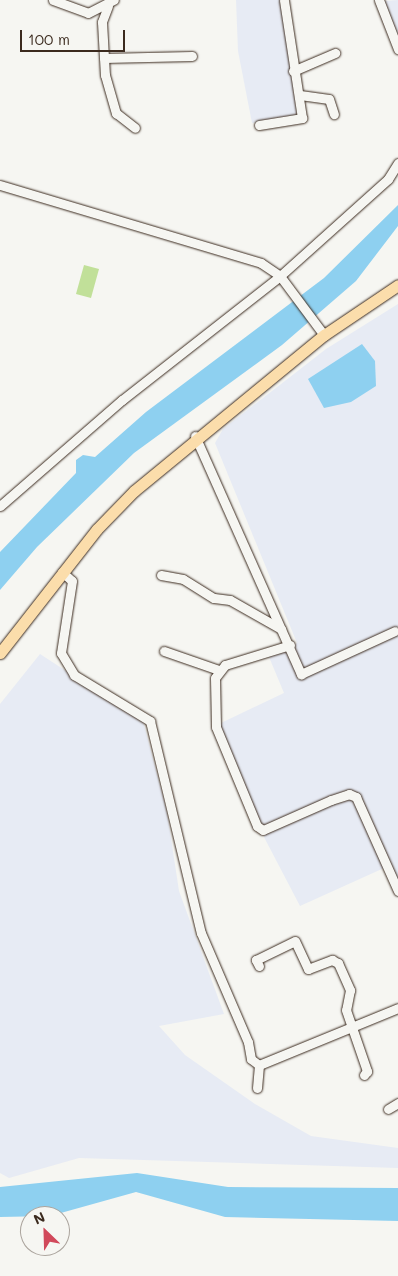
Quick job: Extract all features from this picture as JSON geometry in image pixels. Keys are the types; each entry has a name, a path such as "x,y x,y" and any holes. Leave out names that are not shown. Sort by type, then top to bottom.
{"main road":[{"path":"0,653 62,572 128,497 195,436 324,335 398,285"}],"street":[{"path":"53,0 88,14 111,3"},
{"path":"258,125 302,118 300,95 293,72 284,0"},
{"path":"379,0 398,49"},
{"path":"111,3 102,22 104,58 116,113 134,128"},
{"path":"293,72 334,53"},
{"path":"104,58 192,56"},
{"path":"300,95 329,99 334,114"},
{"path":"0,506 122,400 280,276 388,179 398,163"},
{"path":"0,185 244,256 280,276 324,335"},
{"path":"195,436 281,629 290,645 301,674 395,631"},
{"path":"62,572 72,581 60,653 74,675 150,721 201,933 248,1042 251,1059 259,1065"},
{"path":"161,575 183,579 214,598 230,600 281,629"},
{"path":"164,651 219,670 290,645"},
{"path":"219,670 214,693 216,728 257,826 263,830 331,800 348,794 356,797 398,891"},
{"path":"259,966 256,960 295,941 308,969 332,960 338,963 350,990 346,1010 367,1071 364,1075"},
{"path":"259,1065 398,1008"},
{"path":"257,1088 259,1065"},
{"path":"388,1110 398,1103"}],"shaded area":[{"path":"236,0 281,0 297,116 252,123 238,51"},
{"path":"398,0 398,35 385,1"},
{"path":"398,304 398,891 384,868 300,906 265,839 220,731 221,723 284,693 269,657 297,643 215,443 223,429 326,349"},
{"path":"40,654 143,721 167,812 179,891 224,1014 159,1026 185,1055 255,1104 311,1136 398,1148 398,1168 79,1158 9,1178 0,1173 0,704"}],"green space":[{"path":"84,265 99,269 91,298 76,294"}],"water":[{"path":"398,205 398,226 356,281 282,345 134,453 37,547 0,590 0,552 76,473 76,460 83,455 95,457 146,412 324,278"},
{"path":"362,344 375,361 376,386 351,402 324,408 308,379"},
{"path":"137,1173 228,1187 398,1188 398,1221 225,1217 136,1192 70,1210 70,1206 20,1206 20,1217 0,1217 0,1187"}]}
